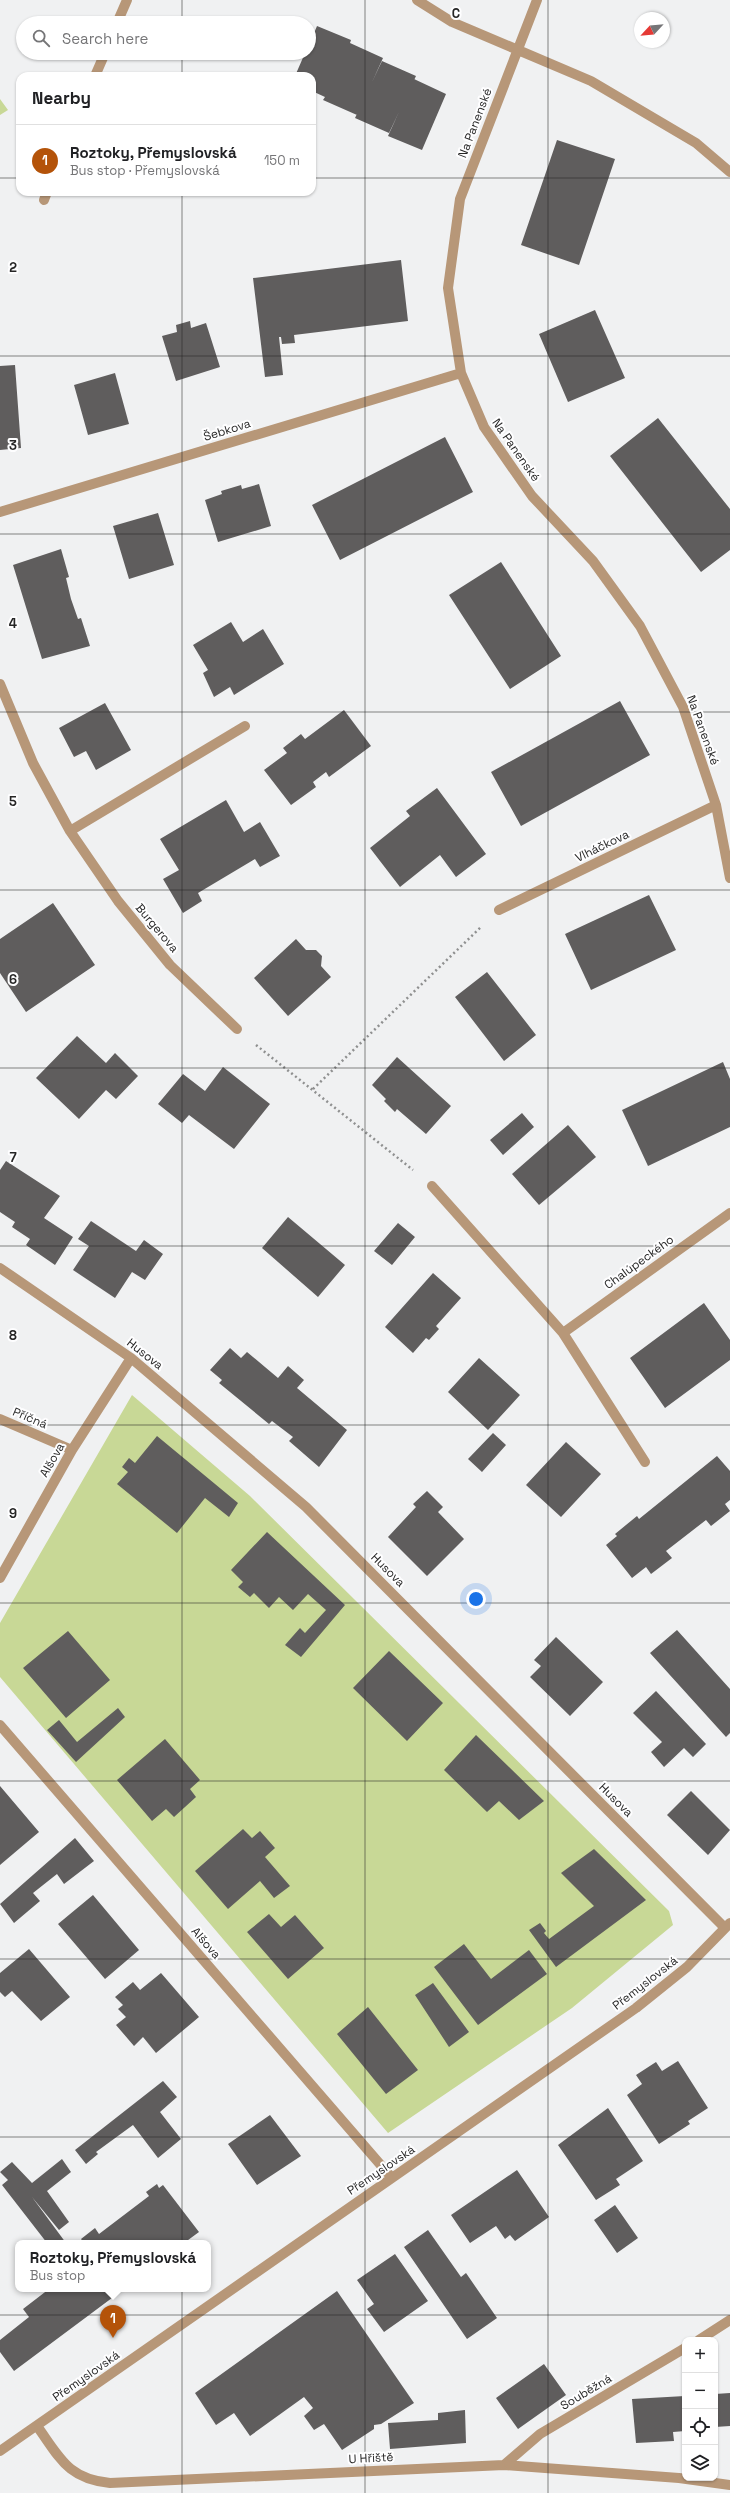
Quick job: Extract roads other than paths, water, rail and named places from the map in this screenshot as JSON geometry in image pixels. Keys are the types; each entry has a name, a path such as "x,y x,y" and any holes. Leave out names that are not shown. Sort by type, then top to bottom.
{"street":[{"path":"120,16 127,0"},
{"path":"417,0 452,22 598,84 696,143 730,172"},
{"name":"Na Panenské","path":"537,0 460,199 448,288 461,373 484,427 528,490 593,561 640,626 683,707 716,805 730,878"},
{"path":"97,72 102,60"},
{"name":"Šebkova","path":"0,512 461,373"},
{"name":"Burgerova","path":"0,684 32,762 70,832 118,901 166,959 236,1029"},
{"path":"70,832 245,726"},
{"name":"Vlháčkova","path":"499,910 716,805"},
{"path":"432,1186 562,1332 644,1462"},
{"name":"Chalúpeckého","path":"562,1332 730,1213"},
{"name":"Husova","path":"0,1268 131,1358 306,1507 727,1926"},
{"name":"Alšova","path":"0,1578 72,1450 131,1358"},
{"name":"Příčná","path":"0,1419 72,1450"},
{"name":"Alšova","path":"0,1724 392,2178"},
{"name":"Přemyslovská","path":"0,2451 636,2008 687,1967 727,1926"},
{"path":"704,2337 730,2320"},
{"name":"Souběžná","path":"504,2465 540,2434 682,2350"},
{"name":"U Hřiště","path":"37,2426 74,2473 91,2481 110,2483 504,2465 679,2478 730,2485"}],"place":[{"name":"Roztoky, Přemyslovská","path":"113,2338"}]}
